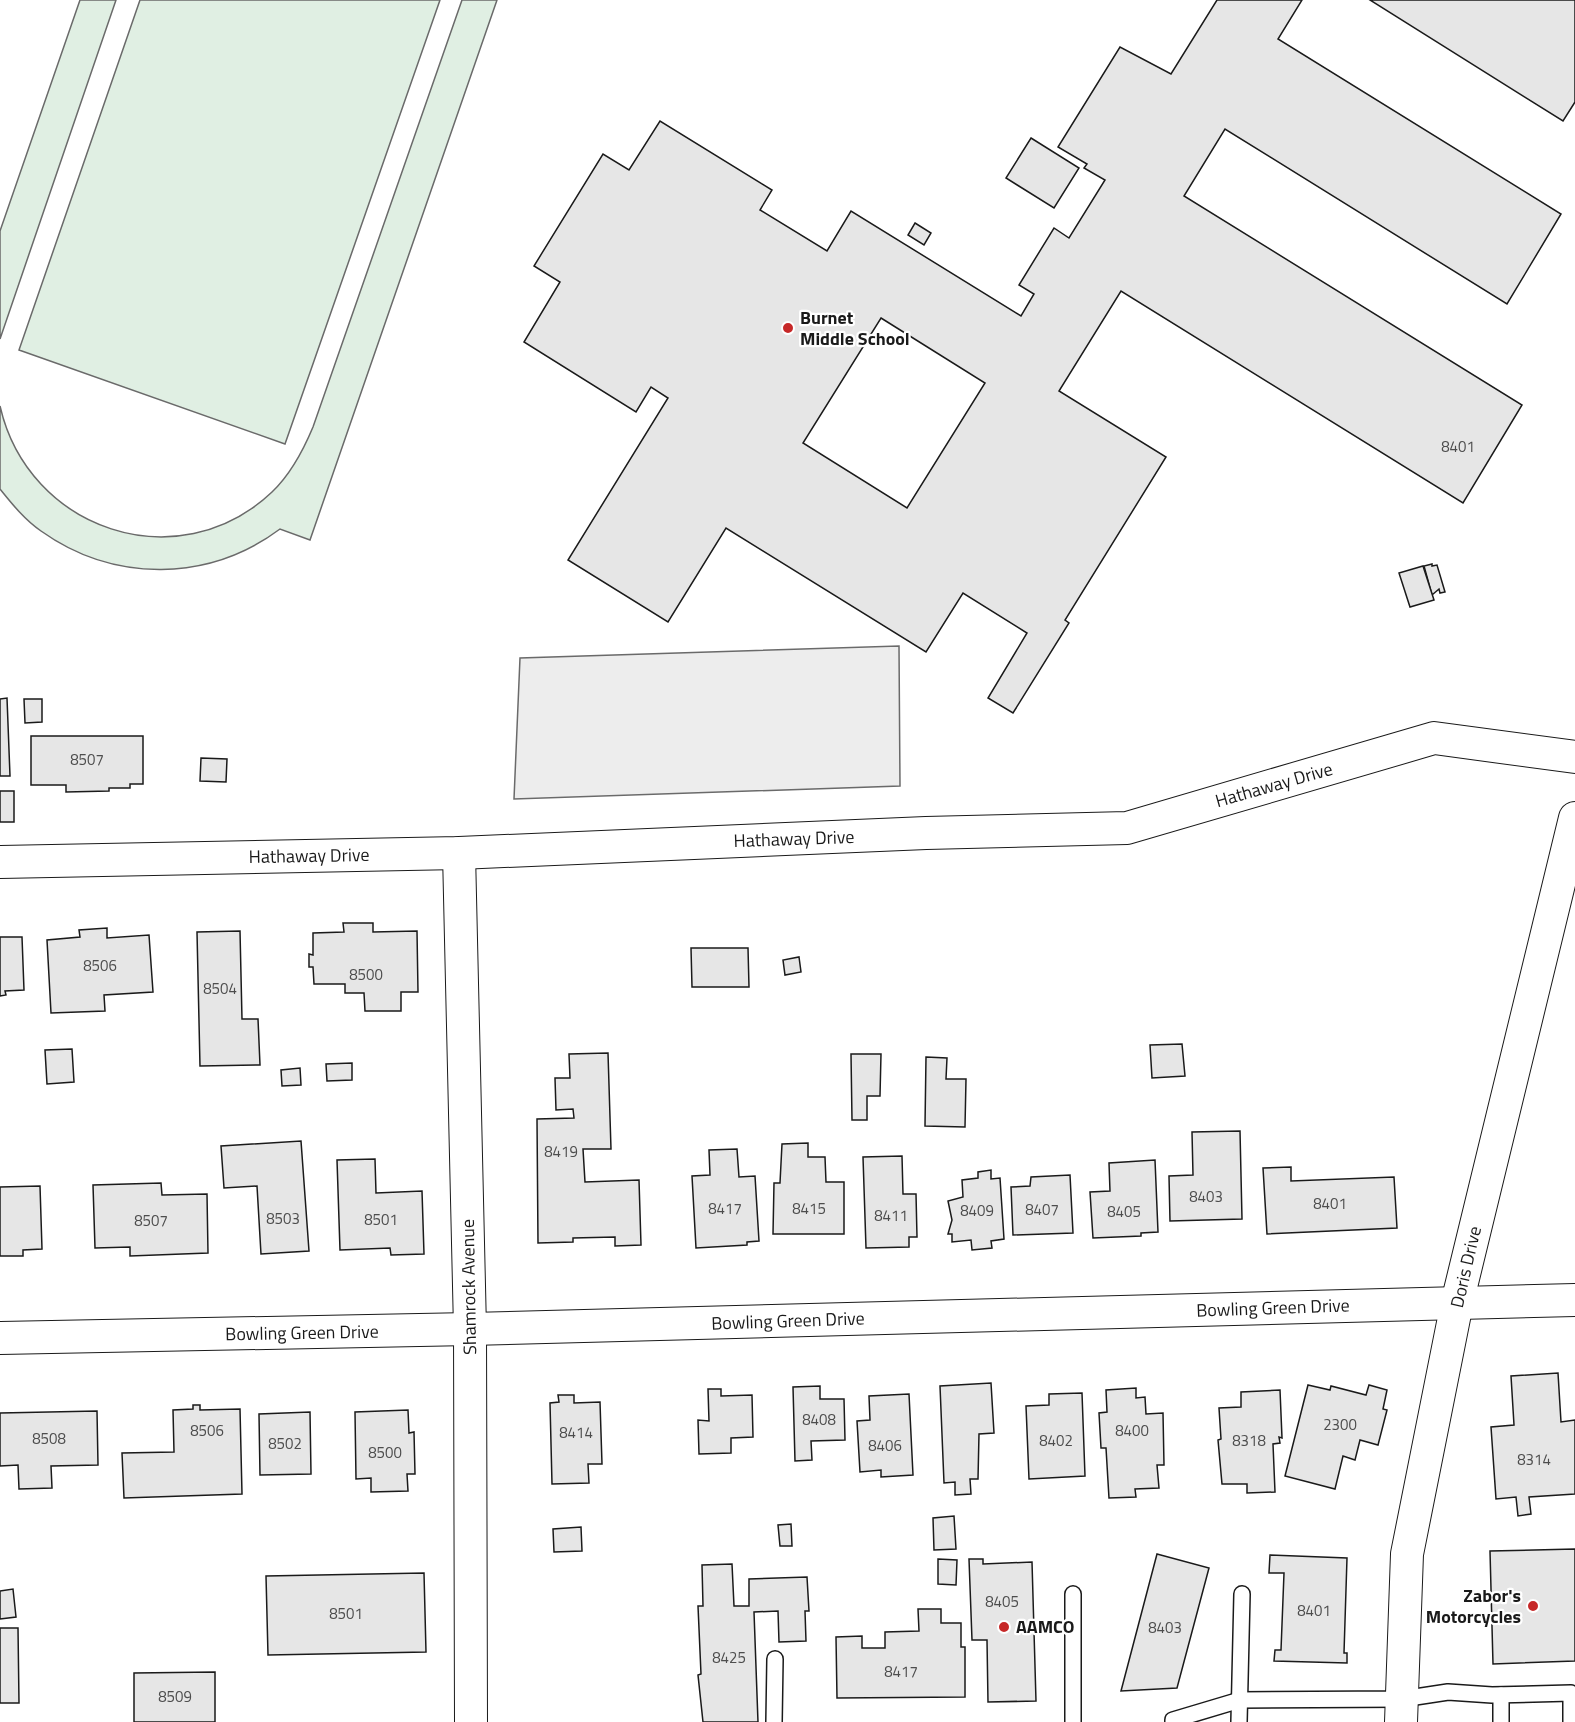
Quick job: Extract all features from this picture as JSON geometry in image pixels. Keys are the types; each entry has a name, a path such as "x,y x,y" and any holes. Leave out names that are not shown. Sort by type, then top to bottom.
{"street":[{"name":"Hathaway Drive","path":"0,862 459,853 926,833 1127,828 1434,738 1575,757"},
{"name":"Doris Drive","path":"1401,1711 1407,1554 1457,1303 1575,818"},
{"name":"Shamrock Avenue","path":"459,853 470,1329 471,1722"},
{"name":"Bowling Green Drive","path":"0,1338 470,1329 1575,1300"}],"lane":[{"path":"1073,1594 1073,1722"},
{"path":"1239,1722 1242,1594"},
{"path":"774,1722 775,1659"},
{"path":"1173,1722 1239,1700 1401,1711 1448,1692 1501,1695 1571,1693 1571,1722"},
{"path":"1501,1695 1501,1722"}],"green space":[{"path":"80,0 116,0 0,339 0,231"},
{"path":"140,0 440,0 285,444 19,350"},
{"path":"462,0 497,0 310,540 280,529 252,546 223,559 192,567 161,569 130,567 99,560 69,548 35,527 0,489 0,406 16,449 41,484 74,511 111,529 152,537 194,534 234,519 272,492 285,478 301,453 313,427"}],"shaded area":[{"path":"899,646 900,786 514,799 520,658"}],"building":[{"path":"1217,0 1302,0 1278,39 1561,214 1507,304 1225,129 1184,196 1522,405 1463,503 1121,291 1059,391 1166,457 1065,620 1069,623 1013,713 988,698 1027,633 963,593 926,652 726,528 668,622 568,560 668,398 651,387 636,412 524,342 560,282 534,266 603,154 629,170 660,121 772,190 760,210 827,251 851,211 1021,316 1034,294 1019,285 1054,228 1069,238 1105,180 1084,168 1087,164 1058,147 1120,47 1171,74","holes":["881,318 985,383 907,508 803,443"]},
{"path":"1370,0 1575,0 1575,102 1563,121"},
{"path":"1031,138 1079,168 1054,208 1006,178"},
{"path":"915,223 931,233 924,245 908,235"},
{"path":"1432,564 1432,566 1437,565 1445,592 1440,593 1439,589 1432,595 1424,566"},
{"path":"1423,566 1434,600 1410,607 1399,573"},
{"path":"7,698 10,776 0,776 0,699"},
{"path":"24,699 42,699 42,722 25,723"},
{"path":"31,736 143,736 143,784 130,784 130,788 109,788 109,791 66,792 66,785 31,785"},
{"path":"201,758 227,759 226,782 200,781"},
{"path":"0,791 14,791 14,822 0,822"},
{"path":"343,923 373,923 373,932 417,931 418,992 401,992 401,1011 365,1011 364,993 345,993 345,984 314,984 313,967 309,967 309,954 313,955 313,933 344,932"},
{"path":"107,928 107,938 149,935 153,992 104,995 105,1011 51,1013 47,940 80,937 79,930"},
{"path":"240,931 242,1019 258,1019 260,1065 200,1066 197,932"},
{"path":"0,937 22,937 24,990 5,991 6,995 0,996"},
{"path":"691,948 748,948 749,987 692,987"},
{"path":"799,957 801,972 785,975 783,960"},
{"path":"1182,1044 1185,1076 1152,1078 1150,1045"},
{"path":"72,1049 74,1082 47,1084 45,1050"},
{"path":"608,1053 611,1149 583,1149 585,1182 639,1180 641,1245 615,1246 615,1237 573,1238 573,1242 538,1243 537,1119 574,1118 573,1109 556,1110 555,1078 570,1078 569,1054"},
{"path":"851,1054 881,1054 880,1096 867,1096 867,1120 852,1120"},
{"path":"926,1057 947,1058 946,1079 966,1079 965,1127 925,1126"},
{"path":"352,1063 352,1080 327,1081 326,1064"},
{"path":"300,1068 301,1085 282,1086 281,1070"},
{"path":"1240,1131 1242,1219 1170,1221 1169,1176 1193,1175 1192,1132"},
{"path":"301,1141 309,1251 261,1254 257,1186 224,1188 221,1146"},
{"path":"808,1143 808,1157 825,1157 826,1182 844,1182 844,1234 773,1234 774,1183 780,1183 782,1144"},
{"path":"737,1149 739,1177 755,1176 759,1241 747,1242 747,1245 696,1248 692,1176 710,1175 709,1150"},
{"path":"902,1156 903,1194 916,1194 917,1237 909,1237 909,1247 866,1248 863,1157"},
{"path":"375,1159 376,1193 422,1191 424,1254 391,1255 390,1248 340,1250 337,1160"},
{"path":"1155,1160 1158,1232 1141,1233 1141,1236 1093,1238 1090,1192 1110,1191 1109,1163"},
{"path":"1291,1167 1291,1181 1394,1177 1397,1228 1267,1234 1263,1168"},
{"path":"991,1170 991,1179 1000,1178 1004,1239 991,1241 992,1248 972,1250 971,1240 952,1242 952,1234 948,1234 952,1220 948,1201 963,1197 962,1180 978,1178 978,1172"},
{"path":"1070,1175 1073,1233 1013,1235 1011,1187 1030,1186 1031,1177"},
{"path":"161,1183 162,1195 207,1194 208,1253 130,1256 130,1247 95,1248 93,1185"},
{"path":"40,1186 42,1249 23,1250 23,1256 0,1256 0,1187"},
{"path":"1558,1373 1561,1422 1575,1420 1575,1494 1529,1497 1531,1514 1518,1516 1516,1497 1496,1499 1491,1427 1514,1425 1511,1376"},
{"path":"991,1383 994,1433 979,1434 978,1479 970,1479 971,1494 955,1495 955,1482 944,1483 940,1386"},
{"path":"1308,1385 1330,1390 1331,1386 1366,1395 1369,1385 1387,1390 1383,1409 1387,1410 1378,1445 1360,1440 1355,1460 1343,1456 1335,1489 1285,1476"},
{"path":"820,1386 820,1399 844,1399 845,1440 811,1441 812,1460 795,1461 793,1387"},
{"path":"1136,1388 1136,1398 1145,1397 1146,1414 1163,1413 1164,1465 1157,1465 1159,1488 1135,1489 1136,1497 1109,1498 1106,1448 1101,1448 1099,1413 1107,1412 1106,1390"},
{"path":"708,1389 721,1389 721,1396 752,1395 753,1437 731,1438 731,1453 699,1454 698,1420 709,1421"},
{"path":"1280,1390 1282,1438 1279,1437 1280,1443 1273,1444 1275,1492 1247,1493 1247,1484 1222,1484 1218,1440 1221,1439 1219,1408 1241,1407 1241,1392"},
{"path":"1082,1393 1085,1476 1029,1479 1026,1406 1049,1405 1049,1394"},
{"path":"909,1394 913,1475 881,1477 881,1470 860,1472 857,1421 870,1420 869,1396"},
{"path":"558,1395 574,1395 574,1403 600,1402 602,1464 588,1464 589,1483 552,1484 550,1403 559,1402"},
{"path":"193,1405 200,1405 200,1410 240,1409 242,1494 124,1498 122,1453 174,1452 173,1410 193,1409"},
{"path":"408,1410 409,1433 414,1432 415,1474 407,1474 408,1491 371,1492 371,1478 356,1479 355,1412"},
{"path":"97,1411 98,1465 51,1466 52,1488 19,1489 18,1465 0,1466 0,1413"},
{"path":"310,1412 311,1474 260,1475 259,1414"},
{"path":"954,1516 956,1549 934,1550 933,1518"},
{"path":"791,1524 792,1546 780,1546 778,1525"},
{"path":"581,1527 582,1551 554,1552 553,1529"},
{"name":"Zabor's Motorcycles","path":"1575,1549 1575,1661 1493,1664 1490,1551"},
{"path":"1157,1554 1209,1568 1177,1688 1121,1691"},
{"path":"1270,1555 1347,1558 1344,1653 1347,1653 1347,1663 1274,1661 1275,1650 1281,1650 1284,1573 1269,1573"},
{"path":"938,1559 957,1560 956,1585 938,1584"},
{"path":"969,1559 983,1559 983,1564 1032,1562 1036,1701 988,1702 987,1640 972,1640"},
{"path":"732,1564 734,1606 749,1606 749,1579 807,1577 809,1611 805,1611 806,1641 779,1642 778,1611 754,1612 758,1722 703,1722 698,1675 701,1674 698,1606 703,1606 702,1565"},
{"path":"424,1573 426,1652 268,1655 266,1576"},
{"path":"13,1589 16,1617 0,1619 0,1591"},
{"path":"918,1609 941,1609 941,1623 961,1623 961,1647 965,1647 965,1697 837,1698 836,1637 862,1636 862,1648 885,1648 885,1632 919,1631"},
{"path":"0,1628 18,1628 19,1703 0,1703"},
{"path":"215,1672 215,1722 134,1722 134,1673"}],"place":[{"name":"Burnet Middle School","path":"788,328"},
{"name":"Zabor's Motorcycles","path":"1533,1606"},
{"name":"AAMCO","path":"1004,1627"}]}
